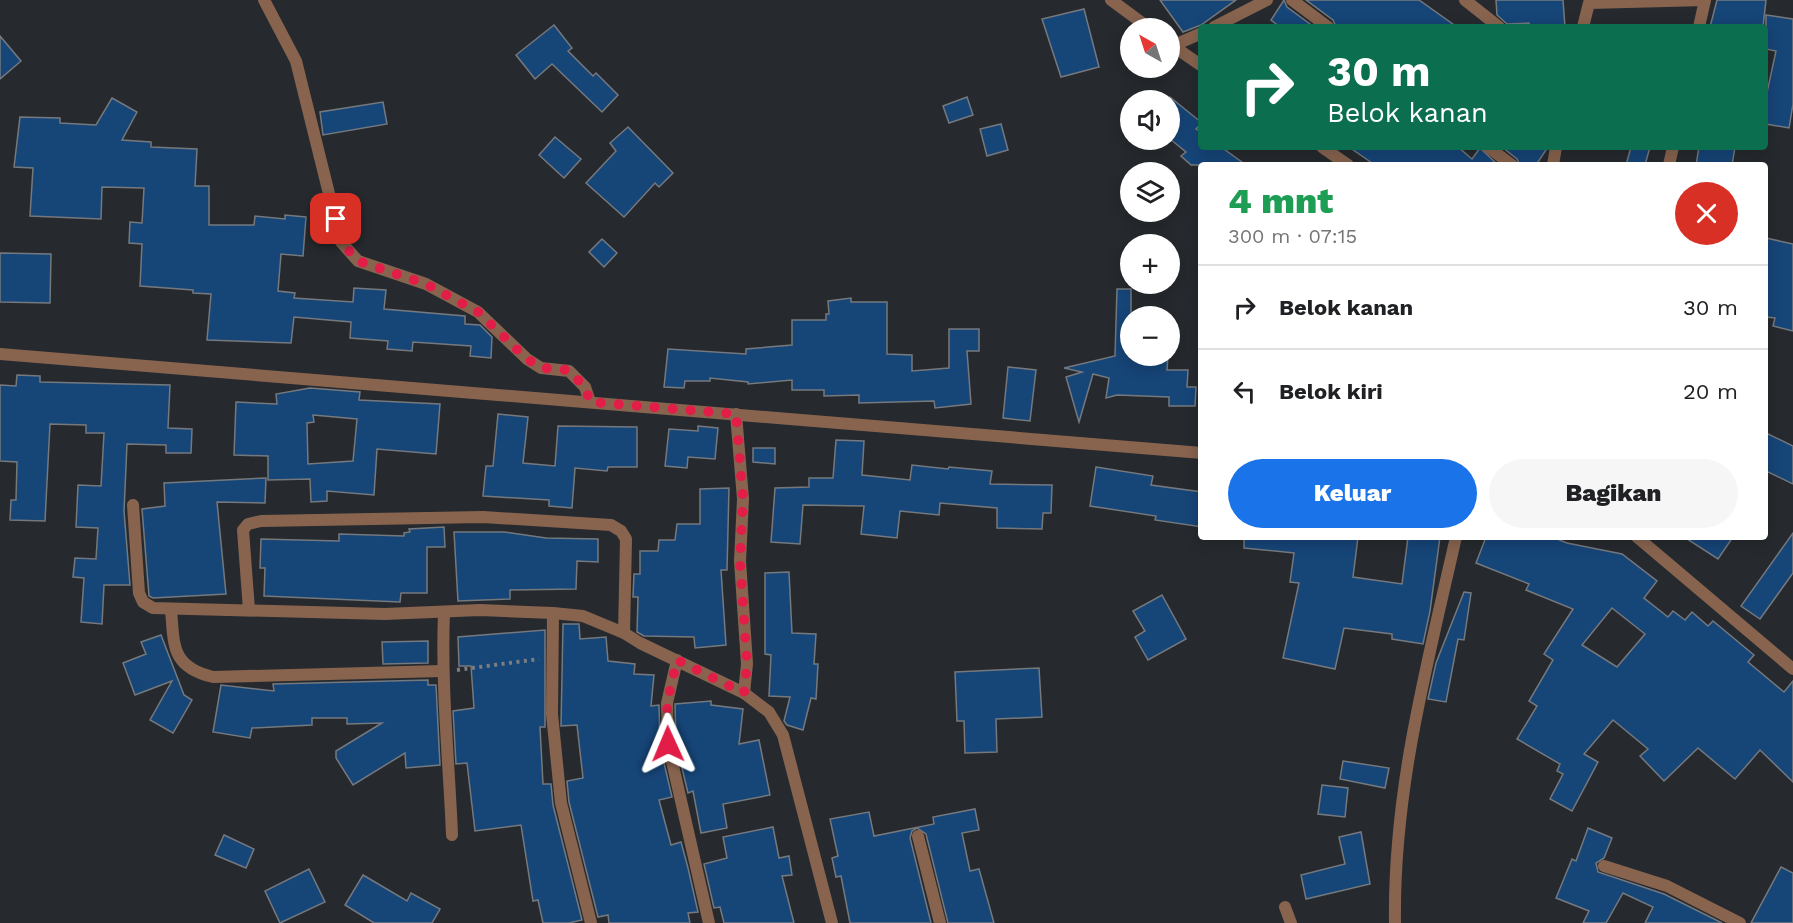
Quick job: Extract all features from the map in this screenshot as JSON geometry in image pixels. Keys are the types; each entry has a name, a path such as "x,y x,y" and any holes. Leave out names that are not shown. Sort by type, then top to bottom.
{"street":[{"path":"264,0 296,61 341,242 358,261 426,284 478,312 527,359 542,368 568,370 585,387 590,402"},
{"path":"1112,0 1136,18"},
{"path":"1220,24 1267,0"},
{"path":"1292,0 1324,24"},
{"path":"1465,0 1479,5 1495,24"},
{"path":"1584,24 1589,2 1705,0 1700,24"},
{"path":"1180,42 1198,35"},
{"path":"1180,51 1198,63"},
{"path":"1326,150 1344,162"},
{"path":"1492,150 1508,162"},
{"path":"0,354 1198,453"},
{"path":"736,414 743,499 740,561 747,664 744,693"},
{"path":"134,505 139,592 143,602 171,617 249,610 444,613 480,610 583,616 624,633 744,693 769,712 783,735 832,923"},
{"path":"249,610 243,530 248,524 261,521 483,517 530,519 611,525 621,531 626,539 624,633"},
{"path":"1395,923 1397,834 1412,736 1455,540"},
{"path":"1641,540 1793,668"},
{"path":"444,613 442,671 448,727 452,835"},
{"path":"554,613 552,714 561,803 591,923"},
{"path":"171,617 174,646 182,662 198,674 213,678 442,671"},
{"path":"677,660 667,703 668,744 710,923"},
{"path":"918,836 940,923"},
{"path":"1604,866 1667,886 1740,923"},
{"path":"1285,907 1291,923"}],"path":[{"path":"442,671 554,659"}],"building":[{"path":"1160,0 1236,0 1202,24 1198,24 1198,26 1183,32 1180,28 1180,18 1173,18"},
{"path":"1284,0 1287,7 1310,24 1276,24 1271,20"},
{"path":"1306,0 1419,0 1453,24 1335,24 1333,20"},
{"path":"1496,0 1563,0 1565,24 1507,24 1497,15"},
{"path":"1717,0 1766,0 1763,24 1711,24"},
{"path":"1084,9 1099,67 1061,77 1042,19"},
{"path":"1766,15 1793,19 1793,104 1789,128 1768,124 1768,88 1776,51 1768,49 1768,24 1766,24"},
{"path":"554,25 572,48 568,51 593,76 596,73 618,95 602,112 552,64 535,79 516,55"},
{"path":"0,36 21,61 0,79"},
{"path":"967,97 973,115 949,123 943,106"},
{"path":"112,98 137,112 122,140 151,142 151,147 197,149 195,186 209,186 209,225 254,225 255,216 285,219 285,215 306,217 303,256 281,254 278,291 295,293 294,298 353,302 354,288 386,290 384,309 465,316 465,324 480,325 492,337 491,358 470,356 471,346 413,342 412,351 387,349 388,341 350,338 351,322 294,317 291,343 207,340 211,294 193,293 193,290 140,286 142,244 129,243 130,222 142,223 144,188 102,187 101,219 30,216 33,168 14,167 20,117 60,118 60,123 96,125"},
{"path":"383,102 387,124 323,135 320,112"},
{"path":"1180,105 1198,120 1196,129 1198,130 1198,150 1225,150 1242,162 1198,162 1198,165 1191,165 1181,156 1186,152 1180,147"},
{"path":"1001,124 1008,150 987,156 980,129"},
{"path":"628,127 673,173 659,187 655,183 624,217 586,183 616,151 610,143"},
{"path":"555,137 581,159 564,178 539,155"},
{"path":"1353,150 1462,150 1472,159 1479,150 1482,150 1495,162 1371,162"},
{"path":"1506,150 1546,150 1538,162 1518,162"},
{"path":"1630,150 1649,150 1646,162 1627,162"},
{"path":"1698,150 1734,150 1732,162 1696,162"},
{"path":"1768,238 1793,244 1793,331 1773,326 1775,318 1768,317"},
{"path":"602,239 617,253 604,267 589,252"},
{"path":"0,253 51,254 50,303 0,302"},
{"path":"1117,289 1120,289 1120,294 1131,294 1131,306 1120,306 1120,366 1167,366 1167,370 1188,370 1187,387 1196,387 1195,406 1169,406 1169,397 1117,395 1106,398 1109,378 1093,374 1079,422 1066,377 1082,372 1064,368 1115,356"},
{"path":"851,298 851,302 887,302 887,354 912,355 912,371 949,368 949,329 979,329 979,351 967,351 971,404 935,408 934,401 859,403 859,395 824,396 824,390 792,390 792,380 748,384 748,382 710,378 710,381 685,381 684,388 664,387 668,349 746,354 746,349 792,345 792,320 826,320 826,314 829,314 828,301"},
{"path":"1008,367 1036,370 1030,421 1003,418"},
{"path":"17,375 40,376 40,382 170,385 168,428 192,429 191,453 166,453 166,445 127,444 124,511 130,585 104,585 102,624 81,622 84,578 73,577 75,558 96,559 98,528 76,527 78,485 101,486 104,433 86,433 86,425 50,424 45,521 10,520 11,500 16,500 17,462 0,461 0,385 16,386"},
{"path":"310,388 360,392 359,400 440,404 436,454 377,449 374,495 327,491 327,501 311,502 310,479 268,480 268,456 234,455 236,402 277,404 276,394","holes":["313,415 357,419 353,461 308,464 307,423 314,422"]},
{"path":"498,414 528,417 523,463 555,466 558,426 637,427 637,467 608,467 607,471 575,468 572,508 549,506 549,500 483,496 486,466 493,466"},
{"path":"698,426 718,428 715,459 688,457 687,468 665,466 669,429 698,431"},
{"path":"1768,434 1793,446 1793,484 1768,472"},
{"path":"836,440 864,441 862,475 910,480 912,465 992,471 990,484 1052,485 1051,513 1043,513 1042,529 997,528 997,508 940,503 939,515 900,511 897,538 861,534 864,506 803,505 800,544 771,542 775,488 809,487 809,478 833,478"},
{"path":"753,448 775,448 775,464 753,462"},
{"path":"1096,467 1153,476 1151,485 1198,491 1198,526 1155,520 1156,516 1090,506"},
{"path":"266,478 265,503 217,502 226,594 153,598 149,596 142,509 165,506 164,483"},
{"path":"729,488 727,570 721,570 726,645 695,648 694,637 644,636 637,632 638,597 633,597 634,574 640,574 640,551 658,551 659,540 675,540 677,524 700,524 700,489"},
{"path":"444,527 445,547 427,547 427,593 401,593 400,602 264,596 265,568 260,568 261,539 339,541 339,534 404,536 404,533 410,532 409,529"},
{"path":"454,532 504,532 546,538 598,539 598,562 577,561 576,589 510,590 510,599 458,601"},
{"path":"1793,533 1793,573 1760,619 1741,606"},
{"path":"1244,540 1358,540 1353,577 1402,584 1408,540 1440,540 1423,644 1392,639 1392,634 1344,628 1335,669 1283,658 1299,583 1290,582 1294,553 1244,548"},
{"path":"1485,540 1560,540 1622,554 1657,581 1644,598 1668,617 1673,611 1685,620 1692,612 1708,626 1713,621 1754,655 1748,662 1784,692 1793,681 1793,782 1760,750 1735,779 1698,748 1664,781 1640,756 1648,749 1613,720 1584,754 1598,762 1572,811 1550,799 1563,774 1557,771 1560,764 1517,739 1537,706 1529,701 1553,660 1544,654 1573,609 1526,590 1529,584 1476,563","holes":["1612,608 1645,634 1617,667 1582,645"]},
{"path":"1689,540 1731,540 1718,559"},
{"path":"789,572 792,633 816,634 814,664 818,664 816,699 811,698 803,730 787,725 784,721 790,697 769,696 771,655 765,654 765,573"},
{"path":"1464,592 1471,593 1464,640 1458,639 1446,702 1428,699 1436,663"},
{"path":"1162,595 1186,639 1148,660 1135,637 1145,631 1133,611"},
{"path":"563,624 579,624 580,639 606,637 608,661 635,664 634,674 654,675 651,706 659,705 660,746 672,797 659,800 671,845 681,842 688,868 698,912 688,913 690,923 609,923 608,915 598,917 569,802 567,781 583,778 577,725 561,726"},
{"path":"545,630 545,727 540,727 543,784 551,784 553,805 582,920 569,923 543,923 538,900 533,901 521,825 475,831 467,763 456,764 453,711 474,708 471,666 459,666 458,637"},
{"path":"161,635 184,695 192,700 173,733 150,720 172,681 135,695 123,663 146,654 141,642"},
{"path":"428,641 428,663 383,664 382,642"},
{"path":"1039,668 1042,717 996,719 997,752 965,753 964,721 957,721 955,672"},
{"path":"428,680 428,685 436,685 440,765 406,768 405,753 353,785 336,758 336,751 382,723 347,724 347,718 312,718 312,725 252,728 250,738 213,732 221,685 274,691 273,684"},
{"path":"711,701 711,705 743,709 739,744 759,740 770,795 723,804 727,828 701,833 693,791 688,793 676,743 675,704"},
{"path":"1343,761 1389,768 1385,788 1340,779"},
{"path":"1322,785 1348,788 1345,817 1318,814"},
{"path":"975,809 979,830 962,833 970,871 979,869 994,923 948,923 926,834 917,828 912,831 910,838 931,923 850,923 841,876 836,877 832,858 838,856 830,819 869,812 874,836 934,824 933,817"},
{"path":"773,827 779,858 789,856 792,875 782,876 794,923 724,923 720,907 714,908 704,864 727,858 723,837"},
{"path":"1588,828 1612,838 1604,858 1596,863 1598,872 1664,894 1722,923 1645,923 1653,907 1623,893 1606,923 1583,923 1589,911 1556,898 1572,859 1576,861"},
{"path":"1361,832 1370,884 1306,899 1301,875 1345,864 1339,837"},
{"path":"224,835 254,849 246,868 215,855"},
{"path":"1781,867 1793,873 1793,923 1751,923"},
{"path":"309,869 325,902 280,923 265,891"},
{"path":"363,875 407,901 411,893 440,909 432,923 374,923 345,905"}],"route":[{"path":"336,219 341,242 358,261 426,284 478,312 527,359 542,368 568,370 585,387 590,402 736,414 743,499 740,561 747,664 744,693 677,660 667,703 668,744"}]}
